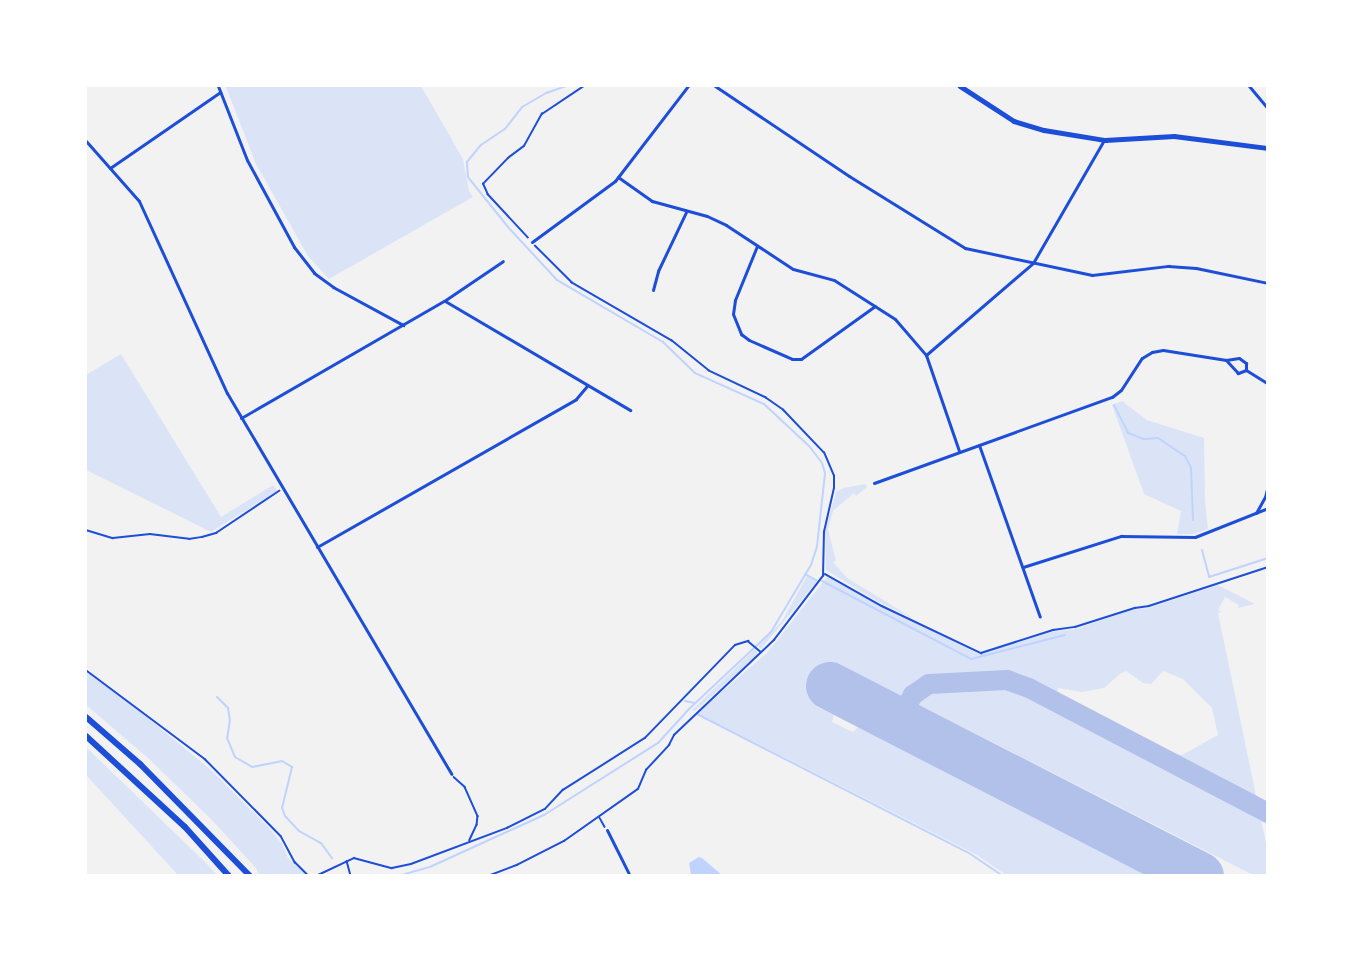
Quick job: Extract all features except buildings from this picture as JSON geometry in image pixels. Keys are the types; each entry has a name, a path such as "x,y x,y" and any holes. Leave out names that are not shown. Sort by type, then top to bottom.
{"highway":[{"path":"86,717 148,772 250,876"},
{"path":"86,735 185,827 229,876"}],"main road":[{"path":"963,86 985,103 1023,124 1104,140 1174,136 1268,148"}],"street":[{"path":"218,86 247,160 294,247 314,273 333,287 402,325"},
{"path":"532,242 618,177 688,86"},
{"path":"715,86 965,248 1092,275 1168,266 1196,268 1268,283"},
{"path":"1250,86 1268,110"},
{"path":"110,168 220,92"},
{"path":"926,354 1033,263 1104,140"},
{"path":"86,141 139,201 227,393 316,548 452,774"},
{"path":"618,177 652,201 717,221 793,269 834,280 895,319 926,354 959,451"},
{"path":"653,290 658,270 687,212"},
{"path":"757,246 735,300 733,314 741,334 750,340 792,359 801,359 875,306"},
{"path":"241,417 444,301 503,261"},
{"path":"444,301 630,410"},
{"path":"874,483 1112,397 1121,390 1142,358 1152,352 1163,350 1226,360 1239,358 1246,363 1246,370"},
{"path":"1226,360 1238,373 1246,370"},
{"path":"1246,370 1268,384"},
{"path":"316,548 576,399 587,386"},
{"path":"979,445 1040,617"},
{"path":"1250,517 1260,507 1268,485"},
{"path":"1023,567 1127,535 1195,537 1268,508"},
{"path":"607,830 630,876"}],"path":[{"path":"488,876 517,865 564,841 638,789 646,770 669,745 674,735 761,652 824,576 824,532 834,488 834,476 825,453 796,422 766,398 709,371 672,341 572,283 558,272 488,195 483,184 508,158 524,146 542,114 584,86"},
{"path":"86,530 113,538 150,534 189,539 202,537 216,532 282,489"},
{"path":"316,876 346,860 357,857 394,868 419,862 545,809 563,790 645,738 735,645 748,641 761,652"},
{"path":"86,670 205,759 281,836 295,862 309,876"},
{"path":"452,774 465,787 478,816 477,825 469,842"},
{"path":"599,817 607,830"},
{"path":"346,860 351,876"}],"shaded area":[{"path":"421,86 463,159 469,191 473,197 329,279 308,256 256,164 226,87"},
{"path":"121,354 221,517 273,485 277,491 211,532 86,470 86,375"},
{"path":"1122,401 1147,420 1204,438 1208,529 1193,534 1177,534 1181,511 1144,494 1112,405"},
{"path":"866,484 867,487 856,496 854,493 833,511 828,529 836,561 833,562 847,578 916,620 875,600 826,570 825,530 836,492 843,488"},
{"path":"807,576 817,582 761,649 758,646 782,621"},
{"path":"827,577 979,654 1051,632 1075,629 1132,610 1148,608 1218,585 1255,604 1238,608 1239,605 1225,597 1218,610 1222,612 1218,613 1267,848 1267,875 1253,875 839,664 817,707 834,715 832,722 853,732 858,727 1148,875 1006,875 977,855 697,713 767,653","holes":["1126,671 1143,683 1151,684 1163,671 1183,679 1212,708 1218,735 1182,755 1171,752 1057,693 1058,688 1082,692 1104,688"]},
{"path":"755,649 758,654 753,659 695,711 692,710"},
{"path":"86,672 132,705 211,770 271,830 282,844 288,858 307,875 259,875 256,868 210,818 148,758 86,705"},
{"path":"86,747 217,875 178,875 86,775"}],"water":[{"path":"699,857 722,875 691,875 689,863"}],"waterway":[{"path":"398,876 432,866 544,815 658,743 689,709 771,632 811,565 817,546 825,473 822,463 809,446 764,404 695,373 663,342 557,280 508,227 468,177 467,162 481,145 505,129 522,107 546,93 566,86"},
{"path":"1114,405 1128,433 1144,439 1158,438 1185,456 1191,468 1193,520"},
{"path":"1202,550 1209,577 1268,558"},
{"path":"805,574 816,580"},
{"path":"822,581 971,659 1065,635"},
{"path":"217,697 228,708 230,720 227,738 235,757 252,767 282,761 292,767 282,808 285,816 299,831 321,843 332,858"},
{"path":"685,701 695,703"},
{"path":"697,714 969,853 1003,876"}],"taxiway":[{"path":"899,721 913,695 929,684 1007,680 1029,688 1268,813"}],"runway":[{"path":"830,686 1200,876"}]}
